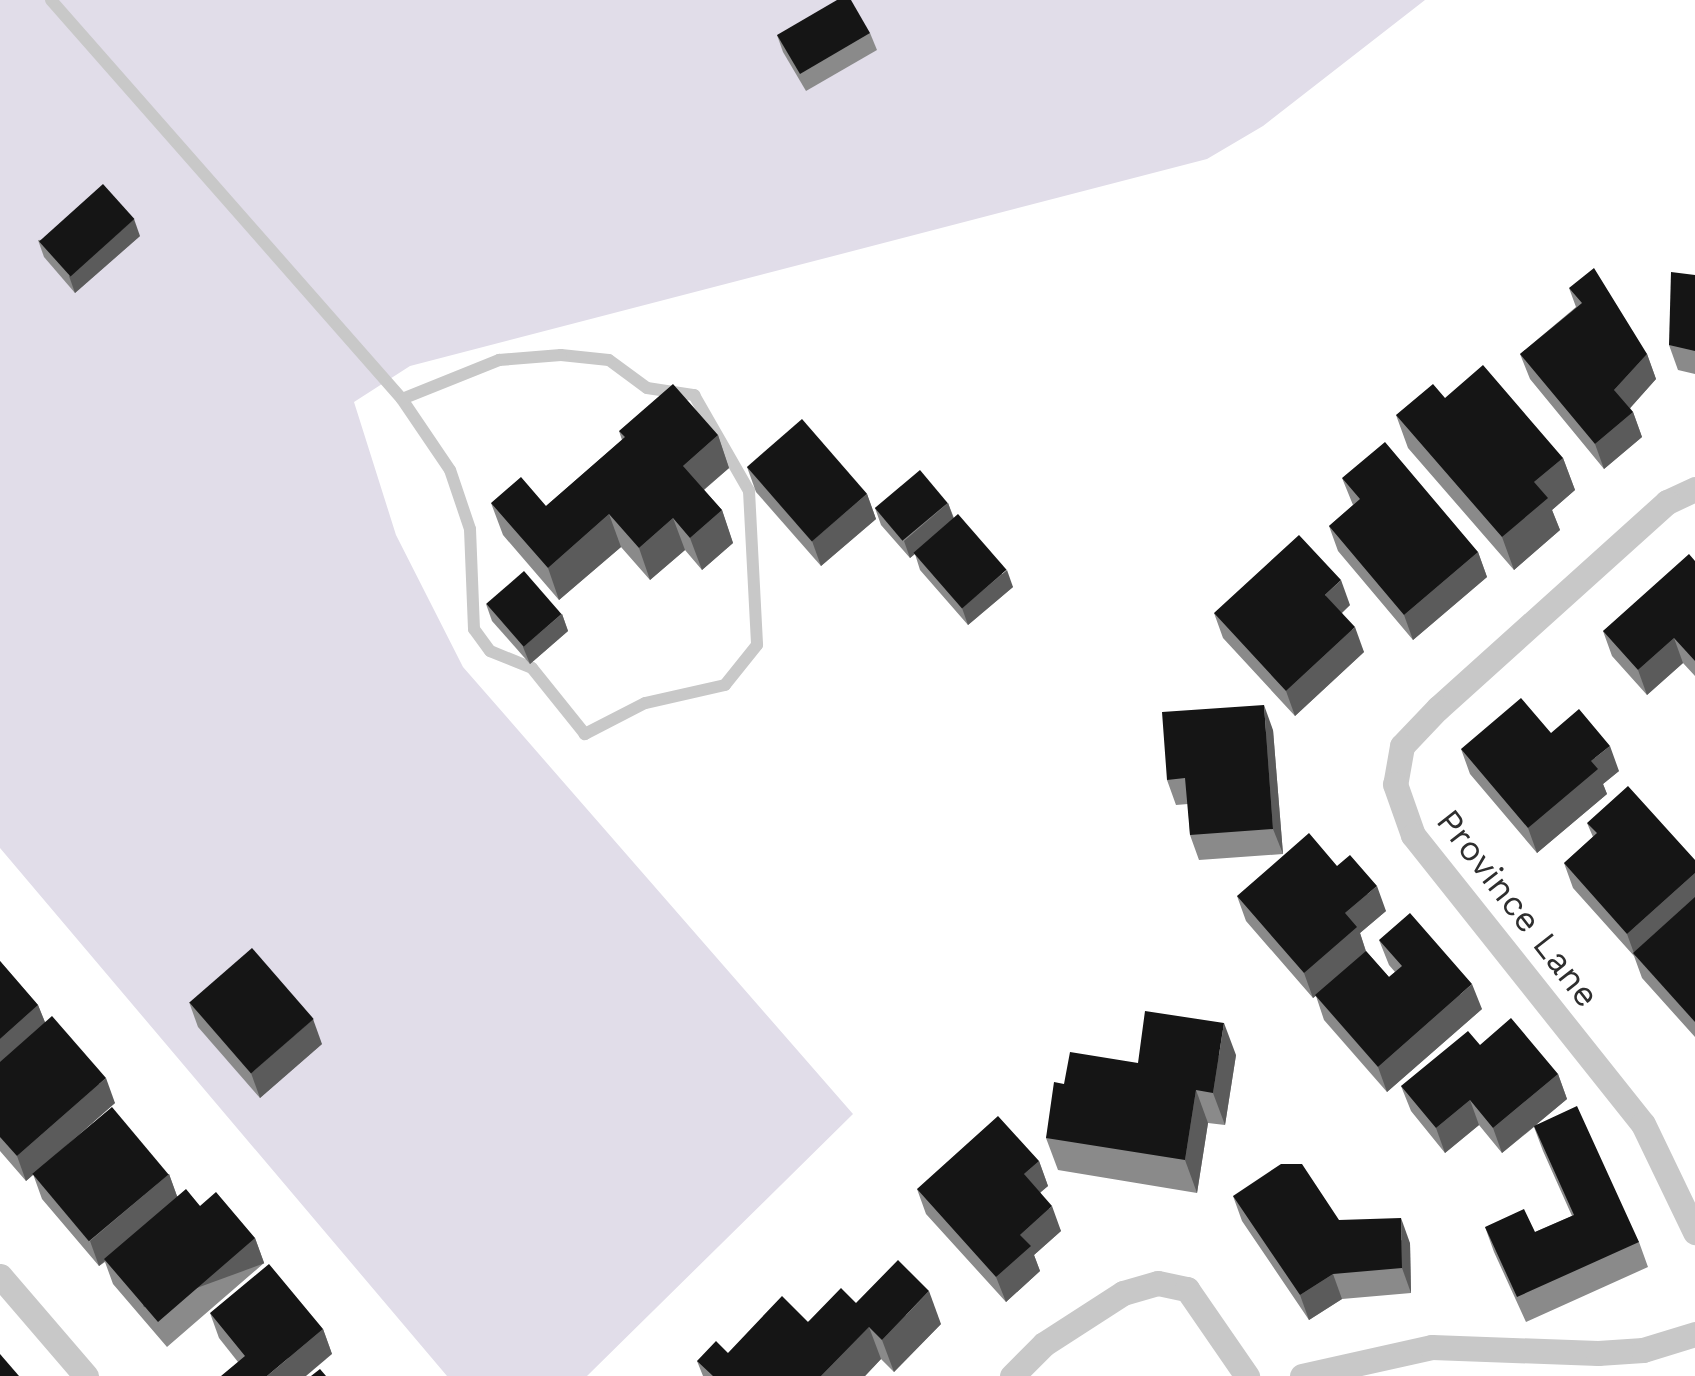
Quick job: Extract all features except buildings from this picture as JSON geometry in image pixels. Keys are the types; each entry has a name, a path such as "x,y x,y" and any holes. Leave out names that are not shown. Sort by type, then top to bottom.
{"street":[{"name":"Province Lane","path":"1695,489 1667,502 1438,708 1402,746 1396,784 1412,834 1644,1124 1695,1232"},
{"path":"0,1276 86,1376"},
{"path":"1012,1376 1044,1344 1123,1293 1158,1283 1187,1289 1247,1376"},
{"path":"1302,1376 1432,1347 1598,1353 1643,1350 1695,1334"}],"lane":[{"path":"51,0 402,399 450,470 470,529 474,628 490,651 532,668 586,734 645,702 724,685 757,645 749,491 694,395 647,388 609,360 561,355 499,360 402,399"}],"shaded area":[{"path":"0,0 1425,0 1263,126 1207,159 410,366 354,402 396,535 463,667 853,1114 587,1376 447,1376 0,848"}]}
